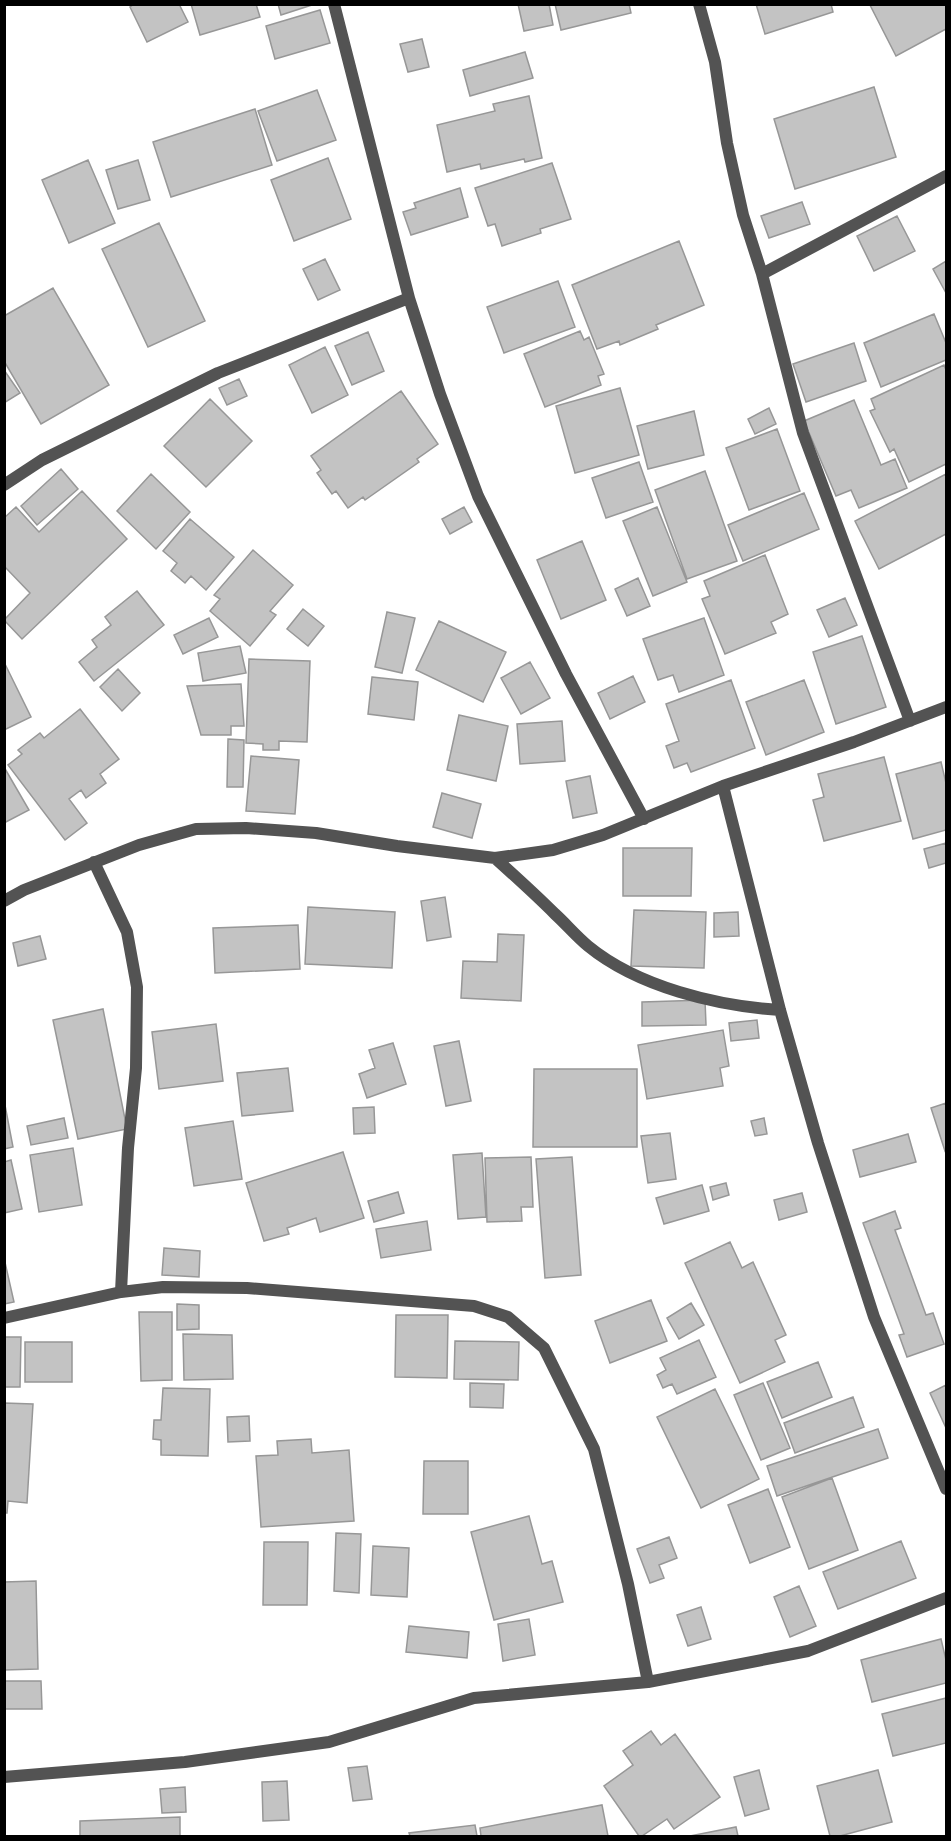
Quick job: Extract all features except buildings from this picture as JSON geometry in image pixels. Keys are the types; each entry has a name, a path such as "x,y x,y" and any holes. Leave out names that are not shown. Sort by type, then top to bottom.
{"street":[{"path":"334,4 409,298 440,394 478,496 566,674 644,819"},
{"path":"699,4 715,62 727,143 743,215 762,274 803,433 910,721"},
{"path":"762,274 946,176"},
{"path":"4,485 42,460 218,373 409,298"},
{"path":"4,901 24,890 139,845 196,829 246,828 316,833 495,858 553,850 603,835 723,786 854,742 946,707"},
{"path":"723,786 780,1010 818,1143 874,1317 946,1489"},
{"path":"495,858 589,946 624,969 661,985 702,997 747,1008 780,1010"},
{"path":"94,862 127,933 137,987 136,1068 128,1148 121,1292"},
{"path":"4,1318 121,1292 163,1287 247,1288 474,1306 508,1317 544,1348 594,1449 628,1584 648,1682"},
{"path":"4,1777 185,1762 318,1744 474,1698 648,1682 808,1651 946,1598"}]}
